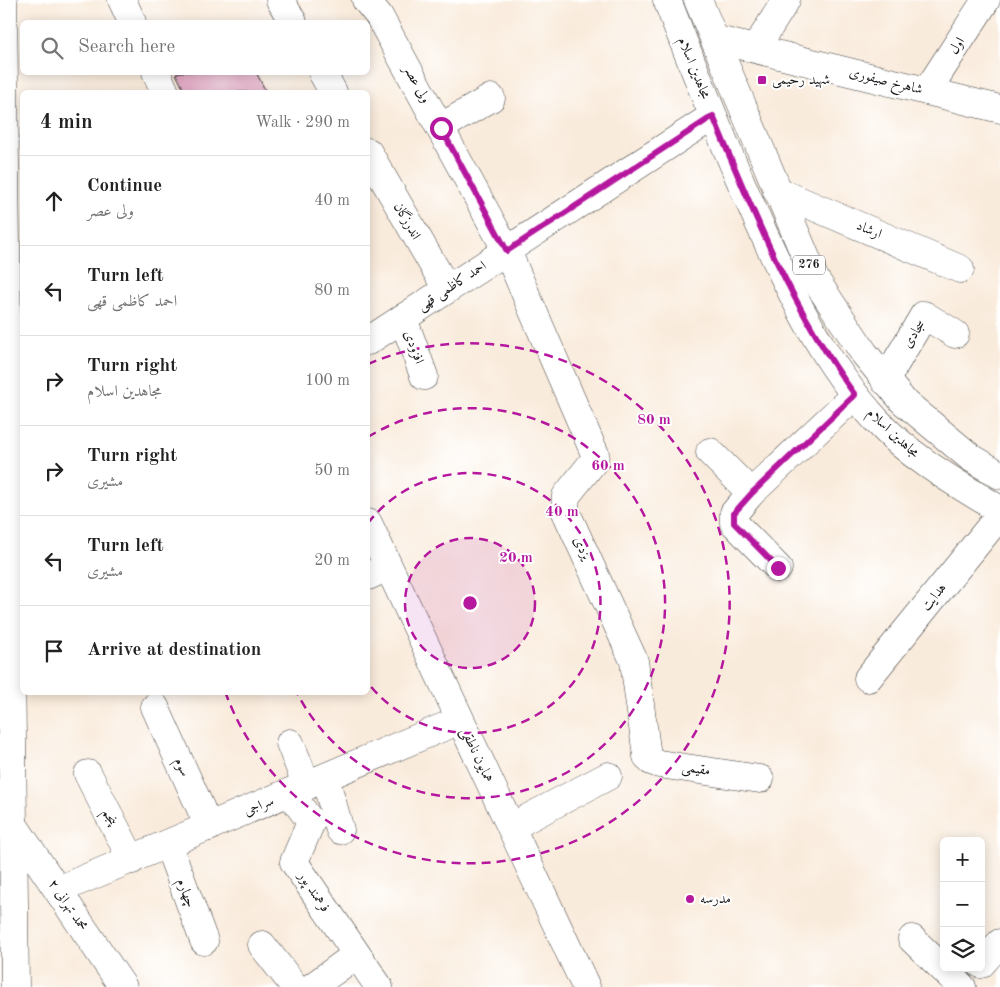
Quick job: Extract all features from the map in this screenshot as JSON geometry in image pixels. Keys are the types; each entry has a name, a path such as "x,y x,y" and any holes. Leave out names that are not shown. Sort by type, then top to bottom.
{"street":[{"path":"3,0 10,386 16,490 11,540 11,642 6,794 13,824 7,923 15,987"},
{"path":"122,0 131,20"},
{"path":"280,0 292,20"},
{"name":"ولی عصر","path":"366,0 379,16 507,251"},
{"name":"مجاهدین اسلام","path":"667,0 713,116 775,259 814,335 855,395 878,423 907,449 1000,510"},
{"name":"276","path":"698,0 815,279 864,353 903,401 970,457 1000,475"},
{"path":"756,48 786,0"},
{"name":"اول","path":"928,91 986,0"},
{"name":"شاهرخ صیفوری","path":"714,39 1000,108"},
{"path":"157,75 164,90"},
{"path":"324,75 332,90"},
{"path":"441,128 491,98"},
{"name":"احمد کاظمی قهی","path":"370,340 713,116"},
{"name":"اندرزگان","path":"370,155 447,289"},
{"name":"ارشاد","path":"777,192 960,270"},
{"name":"یزدی","path":"507,251 595,454 594,460 566,496 565,510 634,661 644,745"},
{"name":"سجادی","path":"885,381 924,315 955,334"},
{"name":"افزودی","path":"403,318 424,376"},
{"path":"778,568 734,523 736,508 855,395"},
{"path":"710,452 752,493"},
{"name":"هدایت","path":"868,678 1000,515"},
{"name":"همایون ناطقی","path":"370,533 378,571 460,720 586,987"},
{"name":"سوم","path":"155,707 209,827"},
{"name":"سراجی","path":"58,890 460,720"},
{"path":"290,743 307,785 340,830"},
{"name":"مقیمی","path":"644,745 647,756 655,763 760,779"},
{"name":"پنجم","path":"88,774 132,860"},
{"path":"511,827 608,776"},
{"name":"فرهمند پور","path":"307,785 311,822 294,862 378,987"},
{"name":"محمد تهرانی ۲","path":"13,824 123,987"},
{"name":"چهارم","path":"168,844 204,941"},
{"path":"912,939 965,982"},
{"path":"985,960 1000,943"},
{"path":"262,945 295,987"},
{"path":"312,987 356,955"}],"building":[{"path":"176,75 258,75 265,90 184,90"}],"place":[{"name":"شهید رحیمی","path":"762,80"},
{"name":"مدرسه","path":"690,899"}],"route":[{"path":"441,128 507,251 713,116 775,259 814,335 855,395 736,508 733,518 734,523 778,568"}]}
